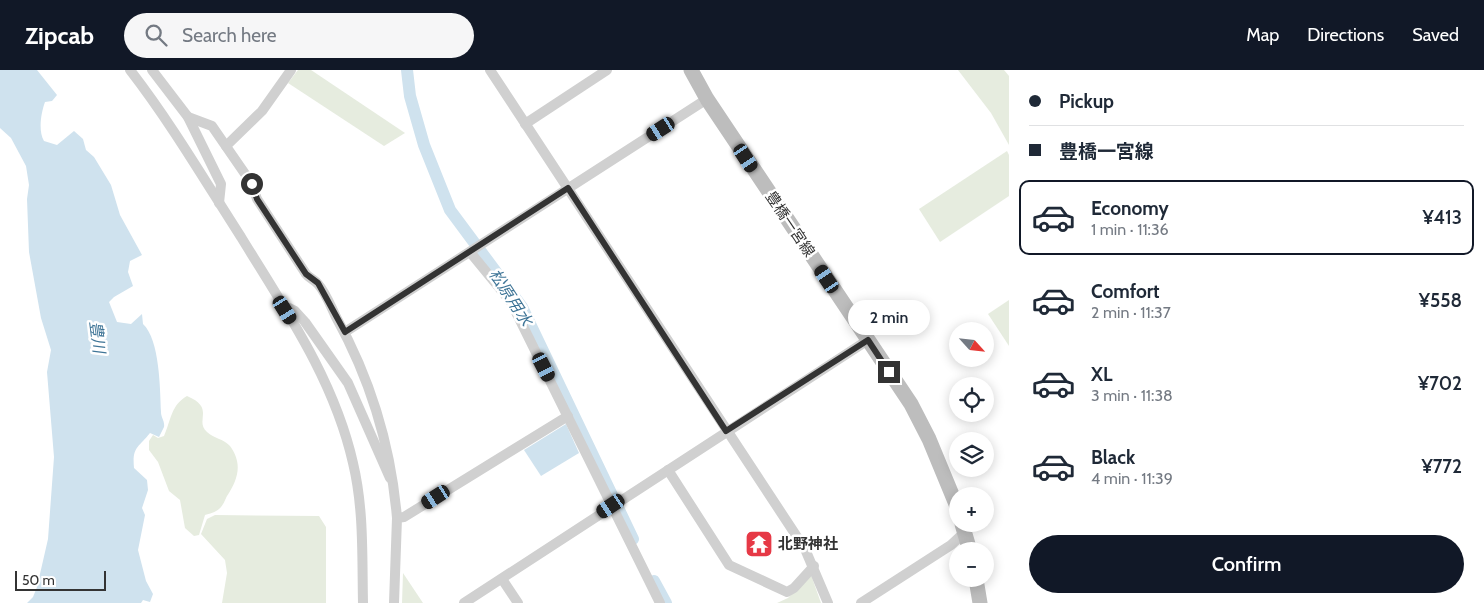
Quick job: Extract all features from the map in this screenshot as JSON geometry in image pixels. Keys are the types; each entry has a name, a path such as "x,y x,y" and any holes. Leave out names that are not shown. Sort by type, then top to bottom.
{"main road":[{"name":"豊橋一宮線","path":"691,70 707,99 911,404 949,488"},
{"path":"977,587 980,603"}],"street":[{"path":"130,70 177,135 312,352 331,392 353,463 362,520 363,603"},
{"path":"152,70 188,117 221,184 219,203"},
{"path":"226,146 262,111 290,70"},
{"path":"490,70 814,566 828,603"},
{"path":"525,124 607,70"},
{"path":"345,332 707,99"},
{"path":"188,117 212,126 226,146 228,153 252,184 257,199 306,274 318,283 345,332 363,374 382,427 394,482 397,518 394,603"},
{"path":"470,252 511,302 660,603"},
{"path":"285,310 289,308 295,311 305,322 348,383 389,478 394,482"},
{"path":"464,603 868,340"},
{"path":"397,518 404,517 568,416"},
{"path":"668,470 729,565 787,592 794,588 814,566"},
{"path":"861,603 951,545 961,532"},
{"path":"502,579 518,603"}],"shaded area":[{"path":"298,70 311,70 405,133 384,146 288,83"},
{"path":"958,70 1004,70 1009,76 1009,145 991,113"},
{"path":"1007,151 1009,155 1009,196 940,242 919,209"},
{"path":"1009,300 1009,346 994,322 988,314"},
{"path":"187,396 201,405 204,428 209,434 230,446 238,465 234,484 223,505 216,511 205,515 199,535 194,536 185,528 180,500 169,491 158,462 149,450 149,441 153,435 158,438 164,436 172,413"},
{"path":"215,515 319,516 326,527 326,603 222,603 227,573 225,560 201,534 207,519"},
{"path":"403,573 423,603 402,603"},
{"path":"811,575 821,603 777,603 788,598"}],"water":[{"name":"豊川","path":"0,70 37,70 57,95 52,101 45,102 41,117 44,141 57,145 74,131 83,139 86,150 94,157 111,185 120,215 142,255 130,261 128,272 133,286 109,302 117,322 131,324 142,314 143,324 149,331 153,341 158,365 161,414 164,427 159,437 150,433 139,445 134,456 134,468 147,480 148,490 142,508 145,515 138,550 146,581 153,594 150,602 143,600 141,603 27,603 33,597 37,587 48,539 54,457 47,372 51,350 41,318 29,252 27,199 29,185 26,166 11,138 0,128"},
{"path":"566,424 579,453 541,476 524,450"}],"waterway":[{"name":"松原用水","path":"407,70 410,96 424,145 450,210 522,307 633,539"},
{"name":"松原用水","path":"654,581 666,603"}],"place":[{"name":"北野神社","path":"759,544"}],"route":[{"path":"252,184 257,199 306,274 318,283 345,332 568,188 726,431 868,340 889,372"}]}
